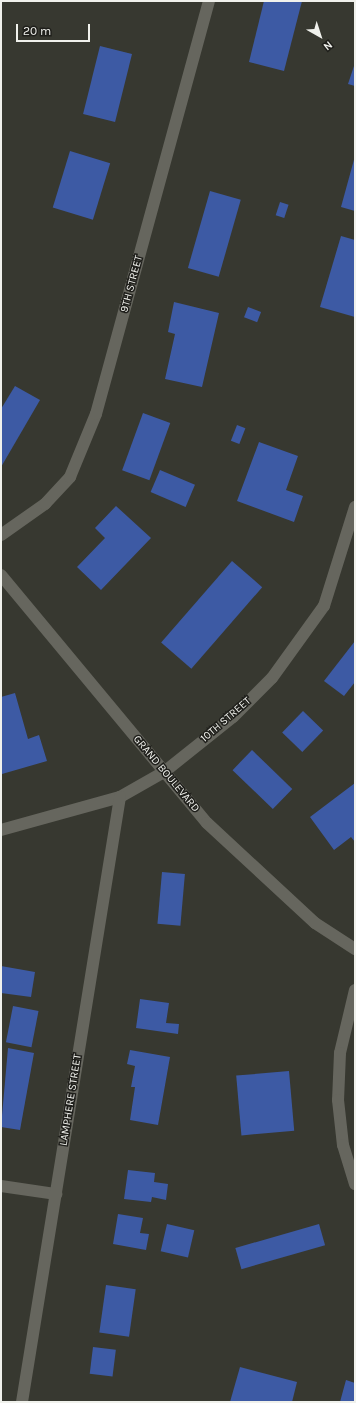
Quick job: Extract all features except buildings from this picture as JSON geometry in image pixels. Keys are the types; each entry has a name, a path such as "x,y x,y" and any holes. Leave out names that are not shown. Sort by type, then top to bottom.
{"street":[{"name":"9TH STREET","path":"1,535 45,504 70,477 96,414 209,1"},
{"name":"10TH STREET","path":"1,830 120,797 164,772 233,717 272,678 302,640 324,606 355,506"},
{"name":"GRAND BOULEVARD","path":"1,575 207,824 258,874 315,923 355,949"},
{"name":"LAMPHERE STREET","path":"22,1402 120,797"},
{"path":"355,990 340,1053 338,1100 343,1144 355,1184"},
{"path":"1,1186 56,1194"}]}
